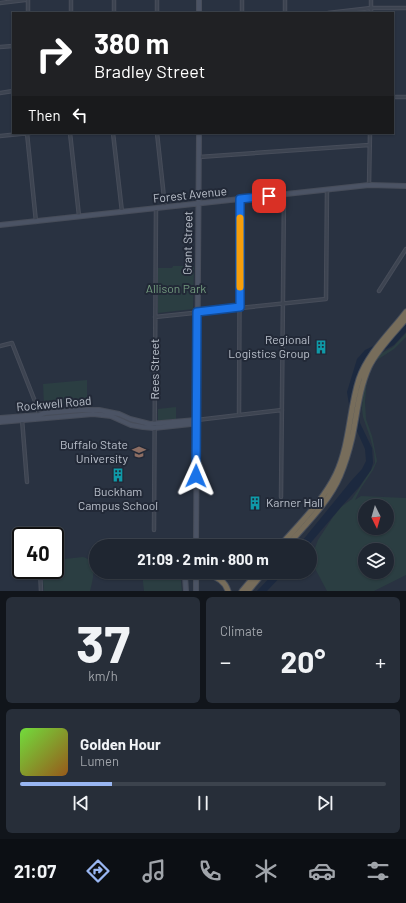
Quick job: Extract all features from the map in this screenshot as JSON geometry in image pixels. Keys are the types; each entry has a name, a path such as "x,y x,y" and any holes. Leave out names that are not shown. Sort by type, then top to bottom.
{"highway":[{"path":"286,539 326,492 337,472 346,453 360,378 367,362 406,312"},
{"path":"293,539 327,498 340,477 360,396 370,366 384,345 406,319"},
{"path":"219,579 224,583 228,591"},
{"path":"242,591 252,579"},
{"path":"248,591 258,579"}],"street":[{"path":"0,3 26,0 28,12"},
{"path":"71,0 71,12"},
{"path":"114,0 114,12"},
{"path":"157,0 157,12"},
{"path":"199,0 199,12"},
{"path":"242,0 242,12"},
{"path":"285,0 285,12"},
{"path":"371,0 371,12"},
{"path":"337,12 371,8 406,8"},
{"path":"0,47 12,46"},
{"path":"0,93 12,92"},
{"path":"394,97 406,97"},
{"path":"0,136 18,134"},
{"path":"27,134 36,222"},
{"path":"70,134 79,217"},
{"path":"113,134 122,212"},
{"path":"157,134 164,207"},
{"name":"Grant Street","path":"196,539 199,134"},
{"path":"370,134 370,186"},
{"path":"198,157 369,145"},
{"name":"Forest Avenue","path":"0,225 327,190 370,186 406,186"},
{"path":"155,316 326,299 327,190"},
{"path":"281,497 284,195"},
{"path":"239,415 240,199"},
{"name":"Rees Street","path":"154,530 156,208"},
{"path":"379,291 406,249"},
{"path":"0,346 12,344 39,415"},
{"name":"Rockwell Road","path":"0,422 60,412 93,410 110,411 154,426"},
{"path":"154,426 282,410"},
{"name":"Rockwell Road","path":"0,418 93,414 112,416 131,425 142,427 154,426"},
{"path":"22,418 27,482"},
{"path":"40,579 41,591"},
{"path":"185,579 186,591"},
{"path":"196,579 196,591"}],"green space":[{"name":"Allison Park","path":"173,266 194,266 193,309 158,313 158,268 172,268"},
{"path":"406,333 406,337 394,349 377,360 371,367 367,378 365,402 366,419 372,436 377,461 355,500 361,496 406,498 406,575 374,591 327,591 317,572 317,543 341,507 352,499 375,463 374,452 363,417 363,388 371,361 393,347"},
{"path":"87,380 87,401 44,405 43,384"},
{"path":"176,407 176,419 158,421 158,409"},
{"path":"83,557 89,560 89,579 92,579 90,591 44,591 43,579 64,579 64,559"},
{"path":"143,579 181,579 182,591 144,591"}],"water":[{"path":"406,320 406,332 394,345 375,355 356,382 360,423 372,448 373,463 371,470 359,487 314,539 304,539 362,469 366,461 365,449 352,423 347,392 357,359 365,350 380,343"},
{"path":"268,579 278,579 267,591 257,591"}],"slow traffic":[{"path":"240,218 240,287"}],"place":[{"name":"Regional Logistics Group","path":"321,347"},
{"name":"Buffalo State University","path":"139,452"},
{"name":"Buckham Campus School","path":"118,475"},
{"name":"Karner Hall","path":"255,503"}],"route":[{"path":"196,476 197,312 240,307 240,199 269,196"}]}
